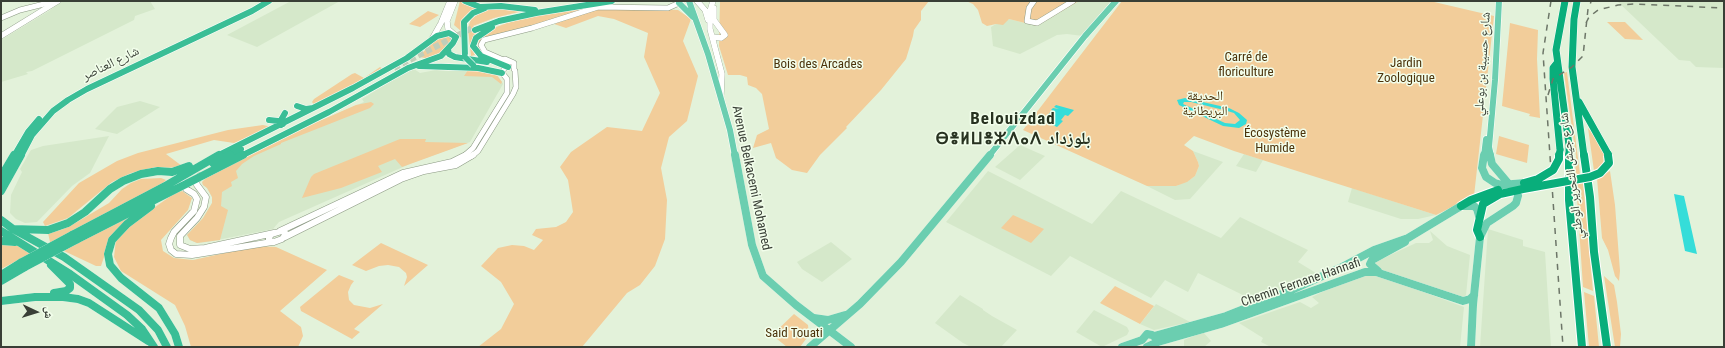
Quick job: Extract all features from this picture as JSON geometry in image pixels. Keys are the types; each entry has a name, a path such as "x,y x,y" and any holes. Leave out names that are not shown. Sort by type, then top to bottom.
{"highway":[{"path":"1,177 28,132 52,107 71,94 263,1"},
{"name":"شارع العناصر","path":"1,191 32,135 53,111 68,100 87,89 269,1"},
{"path":"200,35 273,1"},
{"path":"465,1 480,7 495,6 535,10 612,1"},
{"path":"535,10 492,20 473,29 520,16 592,1"},
{"path":"1560,1 1559,9 1562,13"},
{"name":"شارع جيش التحرير الوطني","path":"1565,1 1556,50 1570,150 1569,200 1582,347"},
{"name":"شارع جيش التحرير الوطني","path":"1577,1 1574,19 1572,67 1590,197 1594,252 1607,347"},
{"path":"495,6 479,10 466,19 463,26 465,57 473,64 506,70"},
{"path":"506,70 497,63 481,56 473,46 474,42 480,34 489,28 520,16"},
{"path":"279,138 392,70 437,36 446,33 455,35 456,39 441,56 431,63 411,67"},
{"path":"421,48 415,57 422,62 506,70"},
{"path":"448,49 449,54 454,57 497,63"},
{"path":"167,185 200,176 279,138 422,62"},
{"path":"1462,206 1471,200 1499,189 1522,190 1553,170 1559,160 1560,150 1553,79 1553,68 1558,63"},
{"path":"74,238 222,153 392,70 402,66 405,68 403,72"},
{"path":"1,275 24,265 392,70"},
{"path":"1480,237 1477,230 1479,216 1482,208 1490,199 1500,194 1595,175 1606,168 1609,163 1608,154 1587,118 1575,92"},
{"path":"297,106 315,108"},
{"path":"282,124 281,120 285,113"},
{"path":"269,120 282,124"},
{"path":"13,229 48,230 85,212 110,189 123,181 141,174 158,171 172,172 253,143"},
{"path":"179,347 175,334 159,308 121,278 110,265 108,254 112,240 127,224 183,181"},
{"path":"1,220 13,229 64,257 139,310 158,330 167,347"},
{"path":"1,231 70,274 127,315 142,329 153,345"},
{"path":"1,241 19,242"},
{"path":"1,297 66,291 70,288 70,284 47,260"},
{"path":"1,281 24,265"},
{"path":"1,301 35,297 64,297 78,299 89,303 153,345"}],"main road":[{"path":"1,36 57,1"},
{"path":"432,39 450,1"},
{"path":"455,1 447,21 447,26 448,29 455,35"},
{"path":"676,2 688,1"},
{"name":"Avenue Belkacemi Mohamed","path":"688,1 708,54 721,96 738,171 752,245 759,268 763,276 774,286 850,347"},
{"path":"697,1 705,10 713,37 722,74 721,96"},
{"path":"710,29 710,11 713,1"},
{"path":"713,37 721,38 725,35 714,20 713,12 717,1"},
{"path":"810,347 875,290 901,262 1012,128 1085,36 1116,1"},
{"name":"شارع حسيبة بن بوعلي","path":"1490,130 1495,80 1498,1"},
{"path":"676,2 696,21"},
{"path":"1490,130 1489,147 1491,161 1496,170 1508,183"},
{"path":"1471,347 1474,295 1480,237 1487,223 1513,206 1518,200 1522,190 1502,185 1492,181 1484,175 1482,168 1486,141 1490,130"},
{"path":"1462,206 1474,206 1477,209 1479,216"},
{"name":"Chemin Fernane Hannafi","path":"1150,342 1226,316 1287,292 1340,268 1374,250 1408,238 1462,206"},
{"path":"1382,274 1374,269 1370,264 1372,260 1404,243 1408,238"},
{"name":"Chemin Fernane Hannafi","path":"1150,342 1220,324 1371,271 1460,300 1467,300 1474,295"},
{"path":"814,318 828,320 849,314"},
{"path":"1122,347 1150,342"}],"street":[{"path":"1,18 20,10 57,1"},
{"path":"1034,1 1029,8 1027,20 1037,23 1073,1"},
{"path":"200,176 196,183 206,197 204,207 197,218 180,236 180,245 190,249 204,248 277,232 403,173 452,162 463,157 473,148 507,93 508,84 506,70 508,63 507,61 486,53 481,44 488,38 532,28 591,8 611,6 657,8 671,7 676,2"},
{"path":"483,49 513,62 506,70"},
{"path":"183,181 186,189 194,194 197,199 189,217 174,232 171,238 169,244 171,250 176,254 192,256 259,243 280,241 285,237 401,178 456,165 468,159 478,151 516,87 506,70"},
{"path":"272,242 268,239 277,232 285,233 285,237"}],"shaded area":[{"path":"62,1 150,1 155,9 135,16 134,20 32,71 26,72 28,74 1,82 1,40 49,11"},
{"path":"291,1 340,1 257,47 227,35"},
{"path":"1079,1 1111,1 1083,36 1067,34 1057,35 1020,54 993,46 991,27 996,24 1009,19 1037,26"},
{"path":"1617,1 1724,1 1724,68 1696,67 1690,61 1679,60"},
{"path":"414,69 420,73 436,70 484,71 496,74 503,84 470,142 412,163 279,222 273,229 207,242 197,243 190,240 187,235 203,218 212,203 212,197 202,182 205,179 315,123 364,102 362,99 397,77"},
{"path":"140,101 160,107 117,134 95,129 117,107"},
{"path":"109,136 90,173 72,186 37,222 25,223 16,219 10,213 11,195 22,172 20,169 31,150 43,146"},
{"path":"1020,145 1045,156 1020,180 995,167"},
{"path":"1193,151 1223,162 1190,199 1175,200 1147,186 1176,186 1195,176 1199,166"},
{"path":"1244,154 1263,160 1256,172 1236,166"},
{"path":"988,171 1092,224 1121,191 1221,238 1240,217 1308,250 1298,262 1316,273 1283,291 1255,301 1198,273 1188,292 1165,280 1151,298 1070,256 1051,276 946,222"},
{"path":"1352,188 1436,215 1418,219 1401,219 1348,202"},
{"path":"1488,229 1523,240 1523,246 1545,252 1551,347 1480,347"},
{"path":"1430,231 1447,246 1470,255 1466,295 1464,297 1454,296 1376,268 1373,263 1416,243 1429,243 1433,240"},
{"path":"831,242 852,259 822,282 802,269 797,262"},
{"path":"1367,274 1375,274 1464,307 1460,347 1271,347 1261,342 1263,338 1239,323 1300,302 1311,308 1319,303 1312,297 1344,281"},
{"path":"960,295 1017,330 1001,347 971,347 963,343 935,323"},
{"path":"1156,304 1190,322 1154,330 1140,324"},
{"path":"1094,310 1127,327 1129,331 1127,335 1102,347 1076,332"},
{"path":"1203,332 1211,341 1204,347 1184,346 1184,340"}],"green space":[{"path":"460,1 478,9 464,17 461,31 454,25"},
{"name":"Bois des Arcades","path":"720,1 929,1 921,11 921,20 914,30 906,59 881,90 846,127 847,128 820,155 807,173 792,170 776,158 771,143 753,148 757,135 769,129 762,94 756,88 748,85 747,77 740,75 728,75 719,46"},
{"path":"966,1 1079,1 1037,26 1009,19 1003,25 996,24 987,26 982,23 978,10 973,4"},
{"path":"1122,1 1430,1 1494,16 1474,196 1436,215 1234,151 1194,136 1184,145 1193,151 1198,162 1199,166 1195,176 1187,182 1176,186 1147,186 1023,130"},
{"path":"592,7 480,43 479,48 485,53 486,57 478,48 479,39 491,29 507,23 533,16"},
{"path":"496,8 523,11 494,18 473,26 477,30 481,31 475,35 472,41 471,46 475,55 471,56 468,28 471,19 483,11"},
{"path":"617,8 678,10 691,19 683,41 698,76 687,121 669,137 661,168 667,200 665,239 655,266 640,285 627,293 582,347 478,347 501,329 514,304 501,282 481,266 498,248 512,245 524,246 534,250 543,240 532,235 536,229 556,227 566,222 573,212 568,180 560,167 571,152 607,127 642,131 660,93 644,57 648,33 614,19 598,16 566,28 554,24 597,9"},
{"path":"428,11 439,15 420,27 409,24"},
{"path":"1607,22 1625,22 1643,40 1625,39"},
{"path":"1510,23 1538,30 1537,59 1540,118 1529,116 1530,114 1502,106"},
{"path":"447,35 454,37 440,56 429,59 420,57 422,53 435,41"},
{"path":"380,67 383,69 315,106 312,102 314,99 352,74 355,73 364,78"},
{"path":"468,70 484,71 496,74 502,82 501,84 492,77 464,76"},
{"path":"1567,72 1580,174 1575,175 1576,156 1564,73"},
{"path":"371,102 374,104 370,108 281,143 254,156 242,164 236,171 238,178 231,182 232,186 222,192 221,206 228,210 220,240 197,243 190,240 187,235 203,218 212,203 212,197 202,182 205,179 315,123 356,105"},
{"path":"263,125 272,127 234,143 214,140 166,154 182,166 168,168 156,167 131,173 112,182 68,218 45,226 43,222 79,183 117,161 138,153 228,130"},
{"path":"1588,128 1602,146 1605,157 1602,165 1594,171"},
{"path":"1499,136 1529,145 1527,163 1496,154"},
{"path":"400,139 426,139 425,142 468,143 402,167 395,159 378,166 382,172 341,188 302,198 311,177 314,174"},
{"path":"1610,171 1615,205 1620,271 1619,281 1615,276 1608,250 1602,238 1597,178"},
{"path":"161,178 166,180 161,185 55,242 50,242 48,233 61,230 109,203 122,189 131,183 141,179"},
{"path":"1583,181 1593,291 1583,287 1576,182"},
{"path":"182,191 192,198 188,210 161,240 163,251 174,258 193,260 257,246 276,247 327,270 280,311 301,327 303,336 298,347 191,347 185,326 175,305 121,271 114,257 116,239 131,224 175,193"},
{"path":"143,206 109,242 101,266 96,266 64,251"},
{"path":"1013,215 1044,229 1031,243 1001,228"},
{"path":"381,243 428,265 404,286 407,277 406,273 399,267 388,265 379,266 366,271 352,265"},
{"path":"1,244 11,244 21,247 30,254 1,269"},
{"path":"339,275 354,281 348,292 349,300 354,305 370,308 383,304 354,329 360,332 352,339 301,311 300,307"},
{"path":"1604,276 1614,285 1621,334 1620,347 1615,347"},
{"path":"1115,286 1154,306 1140,324 1100,303"},
{"path":"1584,292 1594,296 1599,347 1589,347"},
{"name":"Said Touati","path":"794,314 808,325 809,335 800,347 787,347 772,335"}],"water":[{"path":"1185,98 1229,108 1239,113 1247,120 1246,124 1239,128 1223,126 1179,105 1177,100","holes":["1184,102 1191,102 1234,113 1240,120 1235,124 1225,123 1183,104"]},
{"path":"1056,105 1074,110 1068,116 1065,115 1061,120 1063,121 1057,127 1044,121 1049,118 1046,117 1048,115 1052,116 1049,114 1051,111 1055,112 1051,110 1053,108 1059,109 1054,107"},
{"path":"1674,194 1684,196 1697,254 1685,251"}],"tunnel":[{"path":"394,68 472,28"}],"railway":[{"path":"1551,1 1543,53 1563,347"},
{"path":"1587,22 1588,9 1591,2"},
{"path":"1587,22 1589,17 1598,10 1618,5 1635,4 1724,8"},
{"path":"1548,95 1553,79 1572,67 1583,56 1587,22"}],"district":[{"name":"Belouizdad ⴱⴻⵍⵡⴻⵣⴷⴰⴷ بلوزداد","path":"1013,130"}],"park label":[{"name":"Carré de floriculture","path":"1246,66"},
{"name":"Jardin Zoologique","path":"1406,72"},
{"name":"الحديقة البريطانية","path":"1205,104"},
{"name":"Écosystème Humide","path":"1275,142"}]}
